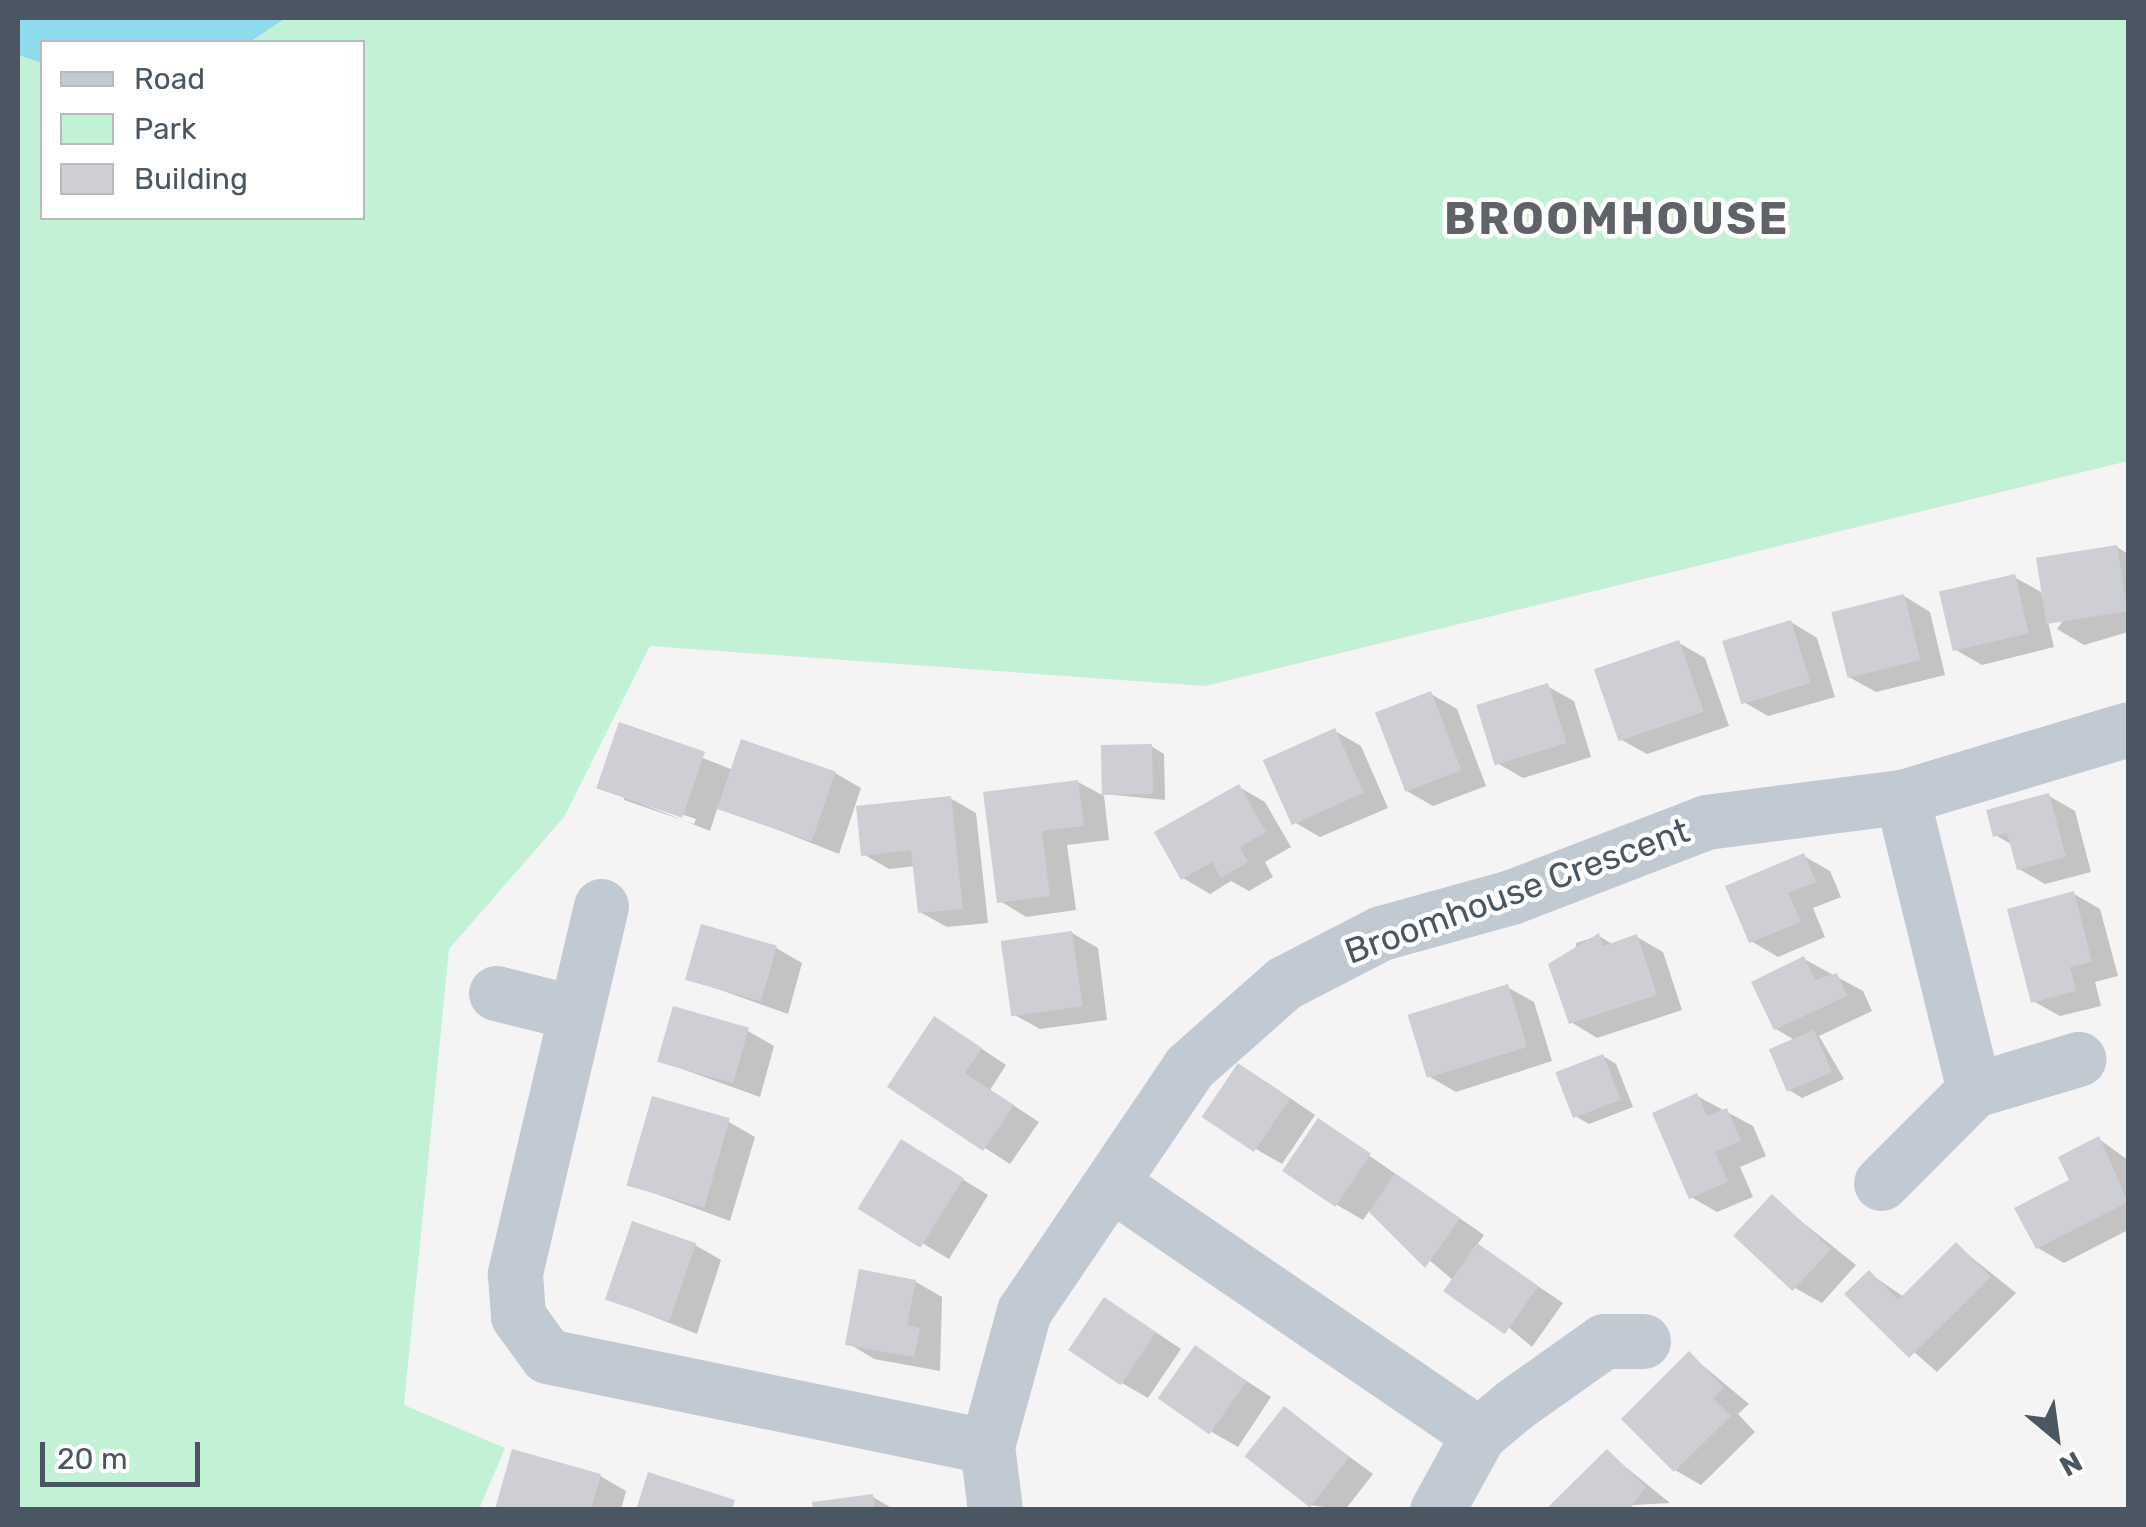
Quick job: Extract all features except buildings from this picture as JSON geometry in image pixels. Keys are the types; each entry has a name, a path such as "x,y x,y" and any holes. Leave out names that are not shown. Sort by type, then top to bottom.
{"street":[{"name":"Broomhouse Crescent","path":"996,1510 986,1446 1024,1310 1224,1028 1284,984 1380,933 1511,897 1706,822 1902,796 2128,729"},
{"path":"1902,796 1974,1090"},
{"path":"602,906 515,1274 518,1316 547,1356 986,1446"},
{"path":"496,994 576,1013"},
{"path":"1881,1183 1974,1090 2078,1059"},
{"path":"1112,1184 1479,1434"},
{"path":"1437,1510 1479,1434 1604,1342 1643,1341"}],"green space":[{"path":"286,18 2128,18 2128,461 1205,686 650,646 564,817 449,949 404,1405 505,1448 479,1509 18,1509 18,55 40,62 40,220 365,220 365,40 253,40"}],"water":[{"path":"18,18 286,18 253,40 40,40 40,62 18,55"}],"district":[{"name":"BROOMHOUSE","path":"1617,219"}]}
